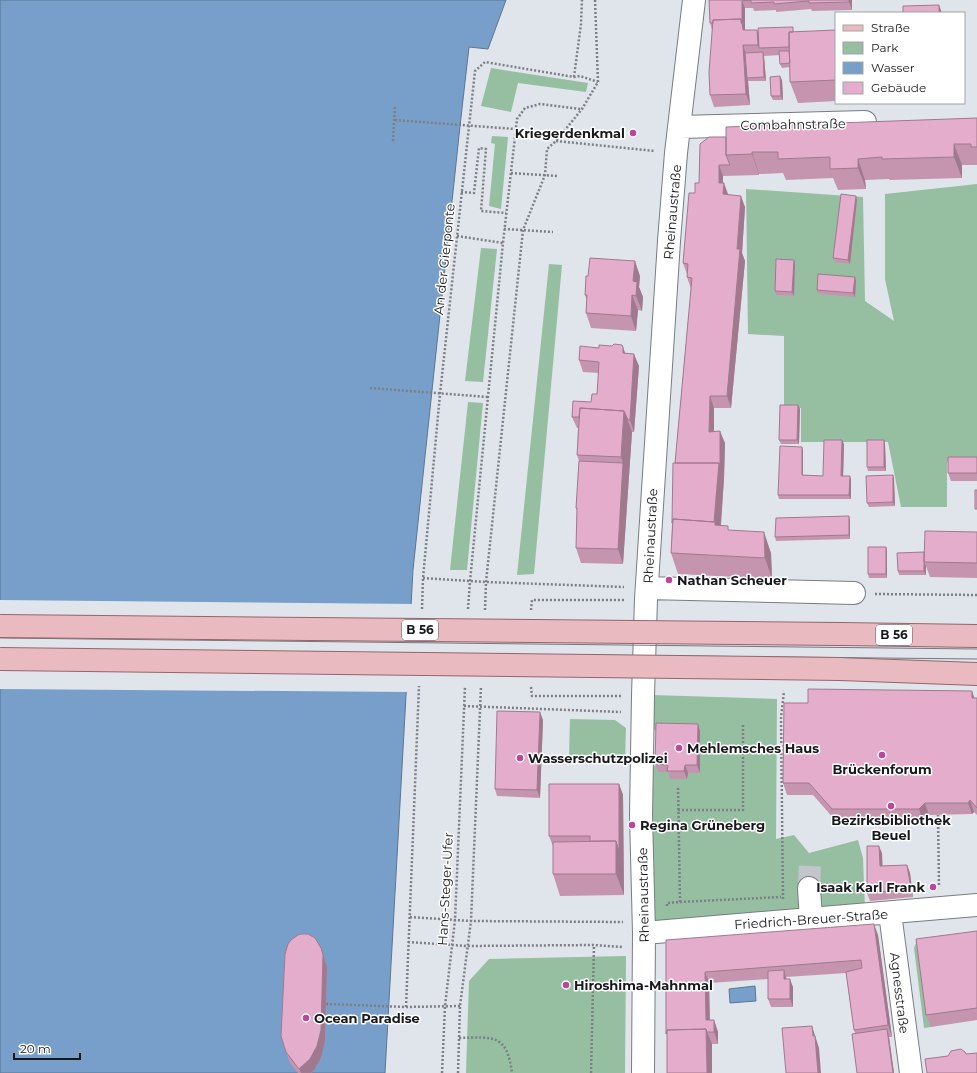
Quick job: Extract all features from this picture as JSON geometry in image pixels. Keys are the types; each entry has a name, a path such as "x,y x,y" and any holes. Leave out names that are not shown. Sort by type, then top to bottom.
{"main road":[{"name":"B 56","path":"0,626 977,636"},
{"path":"0,659 840,669 942,674 977,674"}],"street":[{"name":"Rheinaustraße","path":"643,1073 644,933 641,816 647,588 676,153 694,0"},
{"name":"Combahnstraße","path":"680,127 881,122"},
{"path":"647,588 854,593"},
{"path":"809,888 811,920"},
{"name":"Friedrich-Breuer-Straße","path":"644,933 977,905"},
{"name":"Agnesstraße","path":"890,913 911,1073"}],"path":[{"path":"574,77 581,24 582,0"},
{"path":"486,582 523,230 545,175 547,149 556,142 582,109 598,82 595,0"},
{"name":"An der Gierponte","path":"422,610 423,578 440,394 475,71 485,62 574,77 580,76 598,82"},
{"path":"470,581 504,229 517,119 525,108 540,104 582,109"},
{"path":"393,141 396,106"},
{"path":"395,120 515,129"},
{"path":"556,142 631,148"},
{"path":"461,192 474,193 479,148 486,149 481,211 506,214"},
{"path":"511,173 557,176"},
{"path":"504,229 553,232"},
{"path":"456,236 503,243"},
{"path":"370,388 488,397"},
{"path":"423,578 647,588"},
{"path":"854,593 977,595"},
{"path":"532,600 615,600"},
{"path":"406,1007 419,681"},
{"path":"531,682 532,696 611,697"},
{"path":"783,880 781,718 784,684"},
{"name":"Hans-Steger-Ufer","path":"442,1073 445,1006 455,920 464,706 480,707 471,921 460,1006 458,1073"},
{"path":"480,707 643,712"},
{"path":"678,810 743,810 743,725"},
{"path":"678,786 680,902"},
{"path":"938,815 940,908"},
{"path":"667,930 667,903 783,897"},
{"path":"410,917 471,921 623,921 644,933"},
{"name":"Hans-Steger-Ufer","path":"467,946 623,947 644,933"},
{"path":"408,942 467,946"},
{"path":"591,1073 594,946"},
{"path":"326,1004 406,1007 460,1006"},
{"path":"459,1038 486,1037 502,1044 509,1053 512,1073"}],"green space":[{"path":"491,68 588,83 586,92 518,83 511,112 481,106"},
{"path":"492,136 508,137 501,209 489,206 495,144 491,143"},
{"path":"977,184 977,461 947,462 947,507 901,507 888,442 801,442 801,408 784,407 784,336 748,334 746,189 863,197 865,301 894,321 885,279 885,194"},
{"path":"481,248 497,249 483,382 465,381"},
{"path":"549,264 562,265 534,574 517,575"},
{"path":"468,402 483,403 467,570 450,570"},
{"path":"653,695 777,699 776,839 794,835 809,853 858,840 863,858 865,908 644,933 650,765 700,773 700,732 651,730"},
{"path":"570,719 615,720 626,728 625,761 569,757"},
{"path":"917,941 920,951 931,1027 924,1028 914,948"},
{"path":"626,956 625,1073 466,1073 469,981 489,959"}],"water":[{"path":"0,0 506,0 488,49 469,47 460,126 413,570 385,1073 0,1073"},
{"path":"755,986 756,1001 730,1003 729,989"}],"pier":[{"path":"0,600 413,604 408,692 0,689"}],"building":[{"path":"709,0 751,0 742,1 742,23 741,19 713,20 713,23 710,23"},
{"path":"751,0 849,0 849,2 809,3 809,1 774,4 774,2 751,3"},
{"path":"939,5 939,12 903,12 903,6"},
{"path":"741,19 743,30 757,30 758,45 743,45 746,94 710,95 709,72 713,20"},
{"path":"793,27 793,32 789,32 789,47 759,48 758,28"},
{"path":"835,30 835,80 790,82 789,32"},
{"path":"779,51 789,51 790,63 780,64"},
{"path":"763,52 764,77 747,78 745,53"},
{"path":"780,76 781,96 771,96 770,77"},
{"path":"977,118 977,147 971,147 971,144 954,144 954,157 882,159 882,157 858,159 858,168 830,169 830,157 778,159 778,152 752,152 752,154 726,155 726,127"},
{"path":"709,137 726,137 726,155 730,165 719,165 719,183 724,183 723,194 741,196 737,249 740,249 727,396 710,396 709,432 720,431 720,467 719,463 675,463 692,278 687,277 688,264 683,263 689,193 695,193 695,183 699,183 700,144"},
{"path":"841,194 856,196 848,260 833,258"},
{"path":"590,258 635,261 633,281 637,282 636,296 632,295 631,316 586,313 586,276 588,276"},
{"path":"776,259 794,260 792,292 775,291"},
{"path":"818,274 855,277 853,293 817,290"},
{"path":"614,344 622,345 623,353 634,354 630,420 628,420 624,411 580,408 579,417 572,417 573,401 591,402 592,394 597,394 599,362 579,360 580,346 599,348 599,345 612,346"},
{"path":"780,405 798,405 797,440 779,440"},
{"path":"580,408 624,411 621,457 577,455"},
{"path":"824,440 842,440 841,476 850,476 849,495 778,495 780,446 802,447 802,475 823,476"},
{"path":"867,440 884,440 884,467 867,467"},
{"path":"948,457 977,457 977,473 948,473"},
{"path":"579,461 623,463 618,549 576,548 576,508"},
{"path":"673,463 719,463 714,522 673,519 672,523"},
{"path":"893,475 893,502 867,503 866,476"},
{"path":"975,490 977,490 977,509 975,509"},
{"path":"849,516 849,535 775,537 776,518"},
{"path":"673,519 715,522 715,525 728,526 728,530 764,532 765,558 671,553"},
{"path":"925,531 977,532 977,563 924,562"},
{"path":"868,547 886,547 886,574 868,574"},
{"path":"924,552 924,571 898,571 897,553"},
{"name":"Brückenforum","path":"808,689 972,691 972,698 977,698 977,808 970,800 968,803 925,803 919,809 832,809 809,783 783,783 784,703 808,703"},
{"name":"Wasserschutzpolizei","path":"497,711 540,712 537,790 495,789"},
{"name":"Mehlemsches Haus","path":"656,723 698,724 697,765 685,765 684,771 667,771 668,765 655,764"},
{"path":"549,784 619,784 619,851 616,841 590,841 590,836 549,836"},
{"path":"616,841 616,874 553,874 553,842"},
{"path":"867,846 879,846 880,866 907,865 911,889 867,893"},
{"path":"874,924 888,1025 854,1030 846,972 862,968 861,960 705,972 706,1020 714,1020 714,1032 707,1032 706,1029 667,1030 666,1034 666,940"},
{"path":"977,931 977,1008 926,1015 916,939"},
{"name":"Ocean Paradise","path":"301,934 308,934 315,938 323,955 321,1030 317,1046 310,1059 299,1069 286,1052 281,1036 285,954 291,940"},
{"path":"784,970 784,979 790,979 790,999 768,999 768,971"},
{"path":"812,1026 813,1036 815,1036 818,1073 786,1073 782,1028"},
{"path":"706,1029 707,1073 667,1073 667,1030"},
{"path":"887,1029 893,1073 857,1073 852,1034"},
{"path":"961,1049 966,1054 977,1053 977,1073 927,1073 925,1059 948,1056 951,1051"}],"tunnel":[{"path":"809,888 810,864"}],"tram line":[{"path":"0,638 977,649"},
{"path":"0,649 977,659"}],"place":[{"name":"Kriegerdenkmal","path":"633,133"},
{"name":"Nathan Scheuer","path":"669,580"},
{"name":"Mehlemsches Haus","path":"679,748"},
{"name":"Brückenforum","path":"882,755"},
{"name":"Wasserschutzpolizei","path":"520,758"},
{"name":"Bezirksbibliothek Beuel","path":"891,806"},
{"name":"Regina Grüneberg","path":"632,825"},
{"name":"Isaak Karl Frank","path":"933,887"},
{"name":"Hiroshima-Mahnmal","path":"566,985"},
{"name":"Ocean Paradise","path":"306,1018"}]}
